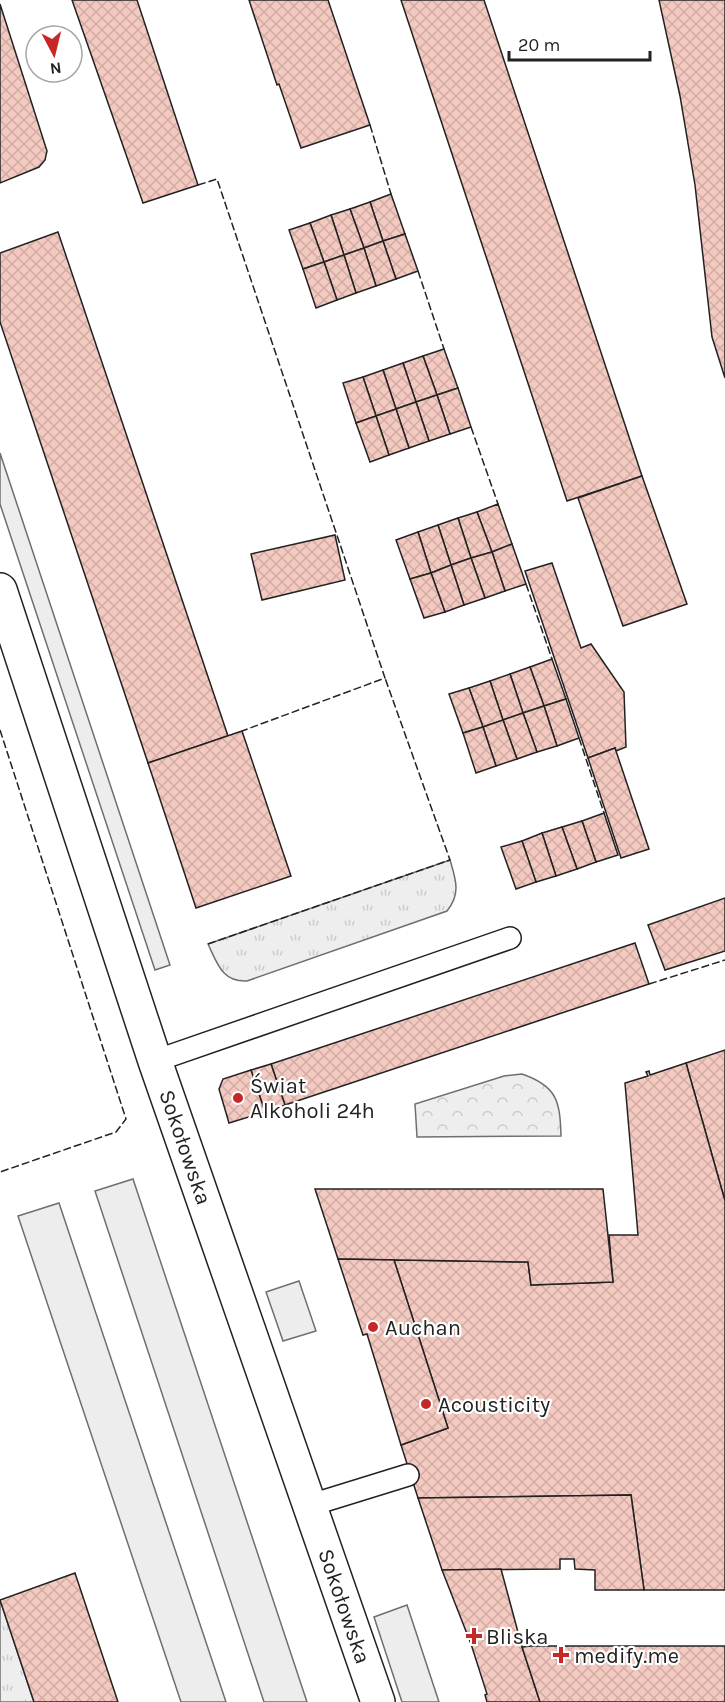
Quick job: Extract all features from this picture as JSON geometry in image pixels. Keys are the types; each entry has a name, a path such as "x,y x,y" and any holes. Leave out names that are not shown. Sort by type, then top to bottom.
{"street":[{"name":"Sokołowska","path":"0,590 155,1061 378,1702"}],"lane":[{"path":"155,1061 510,938"},
{"path":"311,1505 408,1475"}],"green space":[{"path":"450,860 456,893 447,911 247,981 226,975 208,944"},
{"path":"522,1074 543,1084 554,1096 559,1113 561,1136 417,1137 415,1104 504,1076"},
{"path":"0,1600 34,1702 0,1702"}],"shaded area":[{"path":"0,453 170,965 155,970 0,504"},
{"path":"133,1179 307,1702 264,1702 95,1191"},
{"path":"59,1203 226,1702 181,1702 18,1216"},
{"path":"299,1281 316,1331 283,1341 266,1292"},
{"path":"407,1605 439,1702 402,1702 374,1617"}],"building":[{"path":"72,0 137,0 198,185 143,203 84,34 84,24 80,24"},
{"path":"249,0 328,0 370,125 301,148"},
{"path":"401,0 484,0 642,476 567,501"},
{"path":"659,0 725,0 725,378 712,337 695,185 680,96"},
{"path":"0,4 47,151 45,160 39,167 0,183"},
{"path":"391,194 405,234 383,241 370,202"},
{"path":"370,202 383,241 364,248 350,209"},
{"path":"350,209 364,248 344,255 331,215"},
{"path":"331,215 344,255 324,262 310,223"},
{"path":"310,223 324,262 303,269 289,230"},
{"path":"58,232 228,736 148,763 0,322 0,253"},
{"path":"405,234 418,271 396,279 383,241"},
{"path":"383,241 396,279 376,286 364,248"},
{"path":"364,248 376,286 356,293 344,255"},
{"path":"344,255 356,293 337,300 324,262"},
{"path":"324,262 337,300 316,308 303,269"},
{"path":"444,349 458,388 437,395 423,356"},
{"path":"423,356 437,395 416,402 403,363"},
{"path":"403,363 416,402 396,409 383,370"},
{"path":"383,370 396,409 376,416 363,377"},
{"path":"363,377 376,416 356,423 343,383"},
{"path":"458,388 471,427 450,434 437,395"},
{"path":"437,395 450,434 429,441 416,402"},
{"path":"416,402 429,441 409,448 396,409"},
{"path":"396,409 409,448 389,455 376,416"},
{"path":"376,416 389,455 370,462 356,423"},
{"path":"642,476 687,604 623,626 578,498"},
{"path":"498,504 512,544 492,552 477,512"},
{"path":"477,512 492,552 471,558 458,518"},
{"path":"458,518 471,558 451,565 438,525"},
{"path":"438,525 451,565 431,573 418,532"},
{"path":"418,532 431,573 410,579 396,540"},
{"path":"335,535 345,580 262,600 251,554"},
{"path":"512,544 526,584 505,591 492,552"},
{"path":"492,552 505,591 485,598 471,558"},
{"path":"471,558 485,598 464,605 451,565"},
{"path":"552,563 581,648 591,644 624,692 626,747 616,751 615,748 588,758 525,571"},
{"path":"451,565 464,605 445,612 431,573"},
{"path":"431,573 445,612 424,618 410,579"},
{"path":"552,659 566,699 544,706 530,667"},
{"path":"530,667 544,706 523,713 510,674"},
{"path":"510,674 523,713 503,720 490,681"},
{"path":"490,681 503,720 483,727 469,688"},
{"path":"469,688 483,727 463,733 449,694"},
{"path":"566,699 579,738 557,746 544,706"},
{"path":"544,706 557,746 537,752 523,713"},
{"path":"523,713 537,752 517,759 503,720"},
{"path":"503,720 517,759 496,766 483,727"},
{"path":"483,727 496,766 476,773 463,733"},
{"path":"242,731 291,876 196,908 148,763"},
{"path":"615,748 649,849 621,858 588,758"},
{"path":"604,813 618,855 596,862 582,821"},
{"path":"582,821 596,862 577,869 562,827"},
{"path":"562,827 577,869 556,876 542,833"},
{"path":"542,833 556,876 536,882 522,841"},
{"path":"522,841 536,882 516,889 501,847"},
{"path":"725,898 725,951 665,970 648,925"},
{"path":"635,943 649,984 285,1105 271,1064"},
{"path":"725,1050 725,1201 686,1063"},
{"path":"686,1063 725,1201 725,1590 644,1590 631,1495 418,1498 401,1445 448,1428 394,1260 528,1262 531,1285 613,1282 609,1235 638,1235 625,1083 648,1076 646,1072 649,1071 650,1075"},
{"path":"271,1064 285,1105 265,1112 251,1070"},
{"path":"251,1070 265,1112 229,1123 219,1089 223,1079"},
{"path":"315,1189 603,1189 613,1282 531,1285 528,1262 338,1259"},
{"path":"338,1259 394,1260 448,1428 401,1445 367,1334 363,1335"},
{"path":"631,1495 644,1590 595,1590 595,1570 575,1569 574,1559 560,1559 560,1569 442,1570 418,1498"},
{"path":"501,1569 540,1702 487,1702 485,1695 487,1694 471,1644 442,1570"},
{"path":"75,1573 118,1702 34,1702 0,1600"},
{"path":"725,1646 725,1702 540,1702 522,1647"}],"fence":[{"path":"370,125 391,194"},
{"path":"198,185 217,179 385,678 242,731"},
{"path":"418,271 444,349"},
{"path":"471,427 498,504"},
{"path":"526,584 552,659"},
{"path":"208,944 450,860 385,678"},
{"path":"0,730 126,1119 116,1132 0,1172"},
{"path":"579,738 604,813"},
{"path":"649,984 725,960"}],"place":[{"name":"Świat Alkoholi 24h","path":"238,1098"},
{"name":"Auchan","path":"373,1327"},
{"name":"Acousticity","path":"426,1404"},
{"name":"Bliska","path":"474,1636"},
{"name":"medify.me","path":"561,1655"}]}
